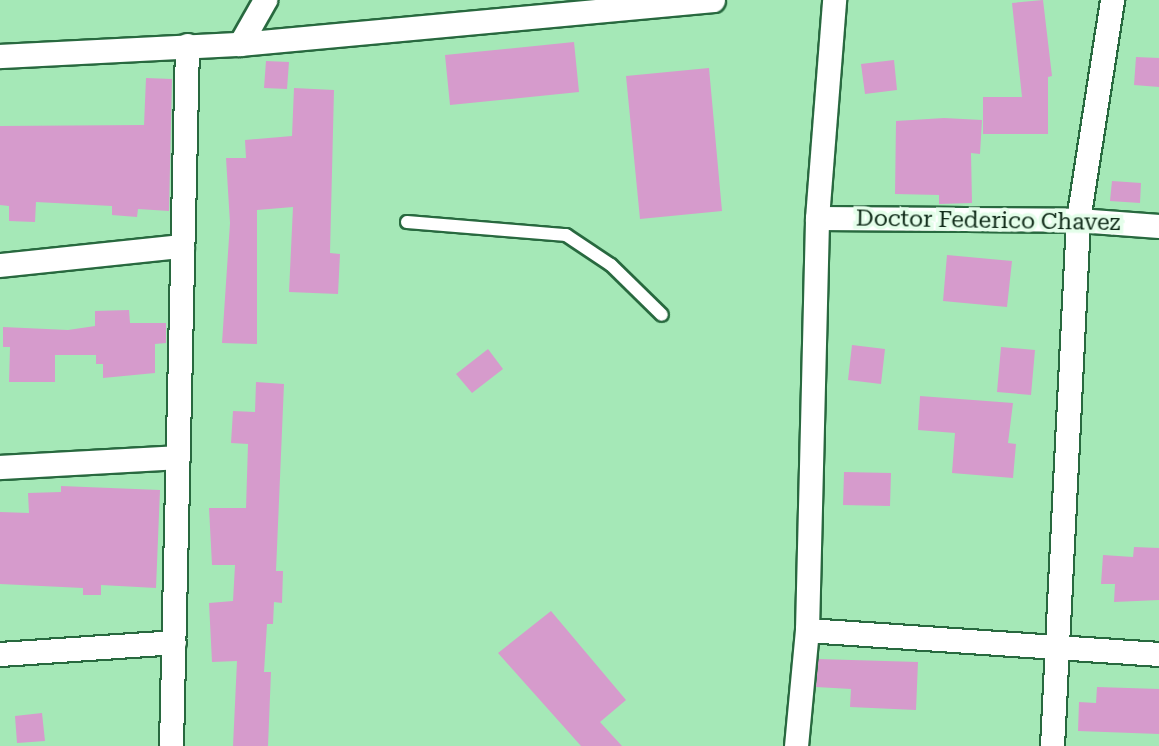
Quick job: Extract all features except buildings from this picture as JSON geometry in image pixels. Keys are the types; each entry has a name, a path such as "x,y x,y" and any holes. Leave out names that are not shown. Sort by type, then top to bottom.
{"street":[{"path":"240,44 265,0"},
{"path":"0,56 240,44 713,0"},
{"path":"796,746 807,631 817,218 834,0"},
{"path":"1052,746 1078,220 1112,0"},
{"path":"171,745 187,45"},
{"name":"Doctor Federico Chavez","path":"817,218 1078,220 1159,226"},
{"path":"0,265 183,246"},
{"path":"0,467 178,457"},
{"path":"807,631 1159,654"},
{"path":"0,654 174,642"}],"lane":[{"path":"407,222 566,235 611,265 662,315"}]}
